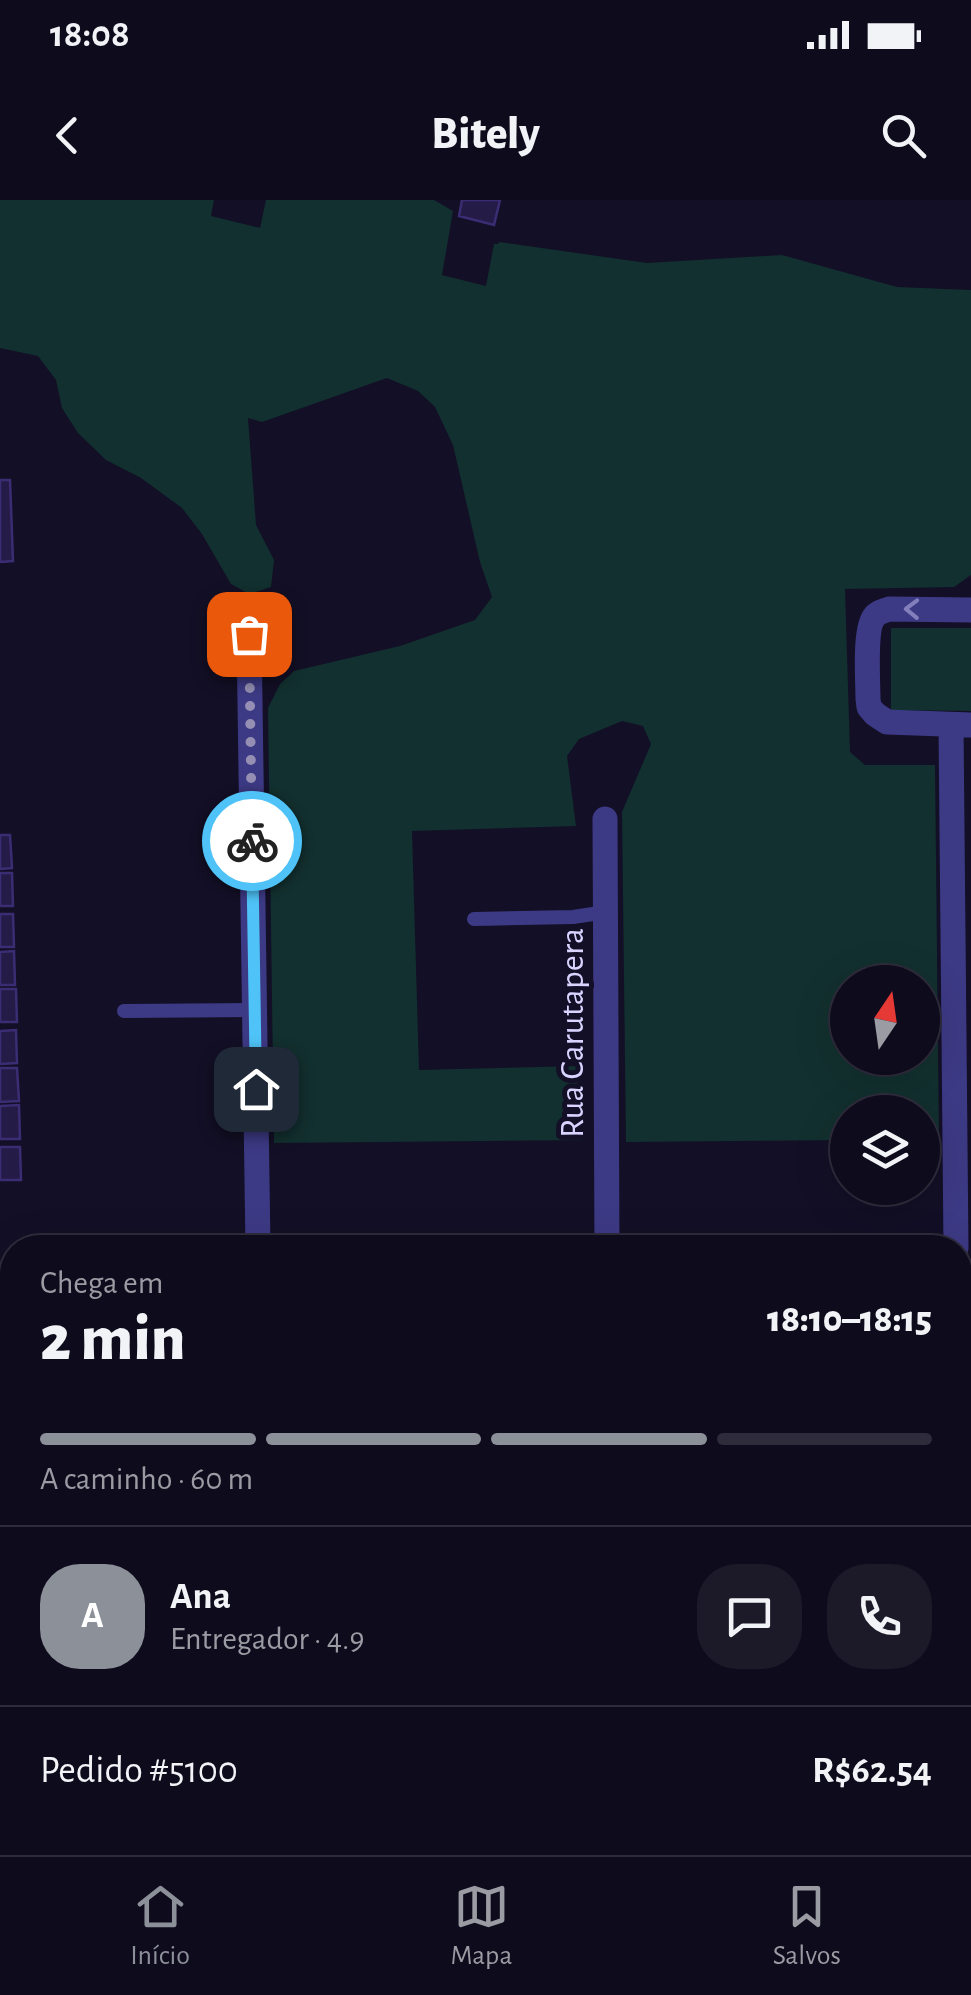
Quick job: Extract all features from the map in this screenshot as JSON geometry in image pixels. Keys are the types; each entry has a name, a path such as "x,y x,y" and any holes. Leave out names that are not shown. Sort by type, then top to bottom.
{"street":[{"path":"956,1235 961,725 887,722 874,714 868,699 871,621 877,613 890,609 971,610"},
{"path":"249,634 258,1235"},
{"name":"Rua Carutapera","path":"605,819 608,1235"}],"lane":[{"path":"474,919 573,917 606,912"},
{"path":"124,1011 255,1010"}],"green space":[{"path":"0,200 214,200 211,216 260,228 266,200 434,200 453,211 442,275 486,286 494,244 499,242 647,263 782,255 897,287 971,290 971,575 954,587 845,589 850,752 865,765 935,765 937,965 830,965 830,1075 938,1075 939,1095 830,1095 830,1140 626,1142 622,812 651,744 643,726 622,721 579,739 567,756 576,826 412,831 419,1070 582,1066 582,1140 274,1143 268,708 280,684 294,671 400,646 475,620 492,597 453,445 435,407 418,391 387,378 262,422 248,418 256,525 274,560 271,587 249,594 231,584 182,508 141,478 106,460 78,433 62,408 56,380 38,356 0,348"},
{"path":"891,628 971,628 971,711 891,710"}],"building":[{"path":"462,200 500,200 494,225 459,216"},
{"path":"0,480 10,480 13,561 0,562"},
{"path":"0,835 10,835 12,868 0,869"},
{"path":"0,873 12,873 13,906 0,906"},
{"path":"0,914 13,914 14,947 0,947"},
{"path":"14,951 15,985 0,985 0,952"},
{"path":"0,989 16,989 17,1022 0,1022"},
{"path":"16,1030 17,1063 0,1064 0,1031"},
{"path":"0,1068 17,1068 19,1101 0,1102"},
{"path":"19,1105 20,1139 0,1139 0,1106"},
{"path":"0,1147 20,1147 21,1180 0,1180"}],"way so far":[{"path":"249,634 252,841"}],"route":[{"path":"252,841 256,1089"}]}
